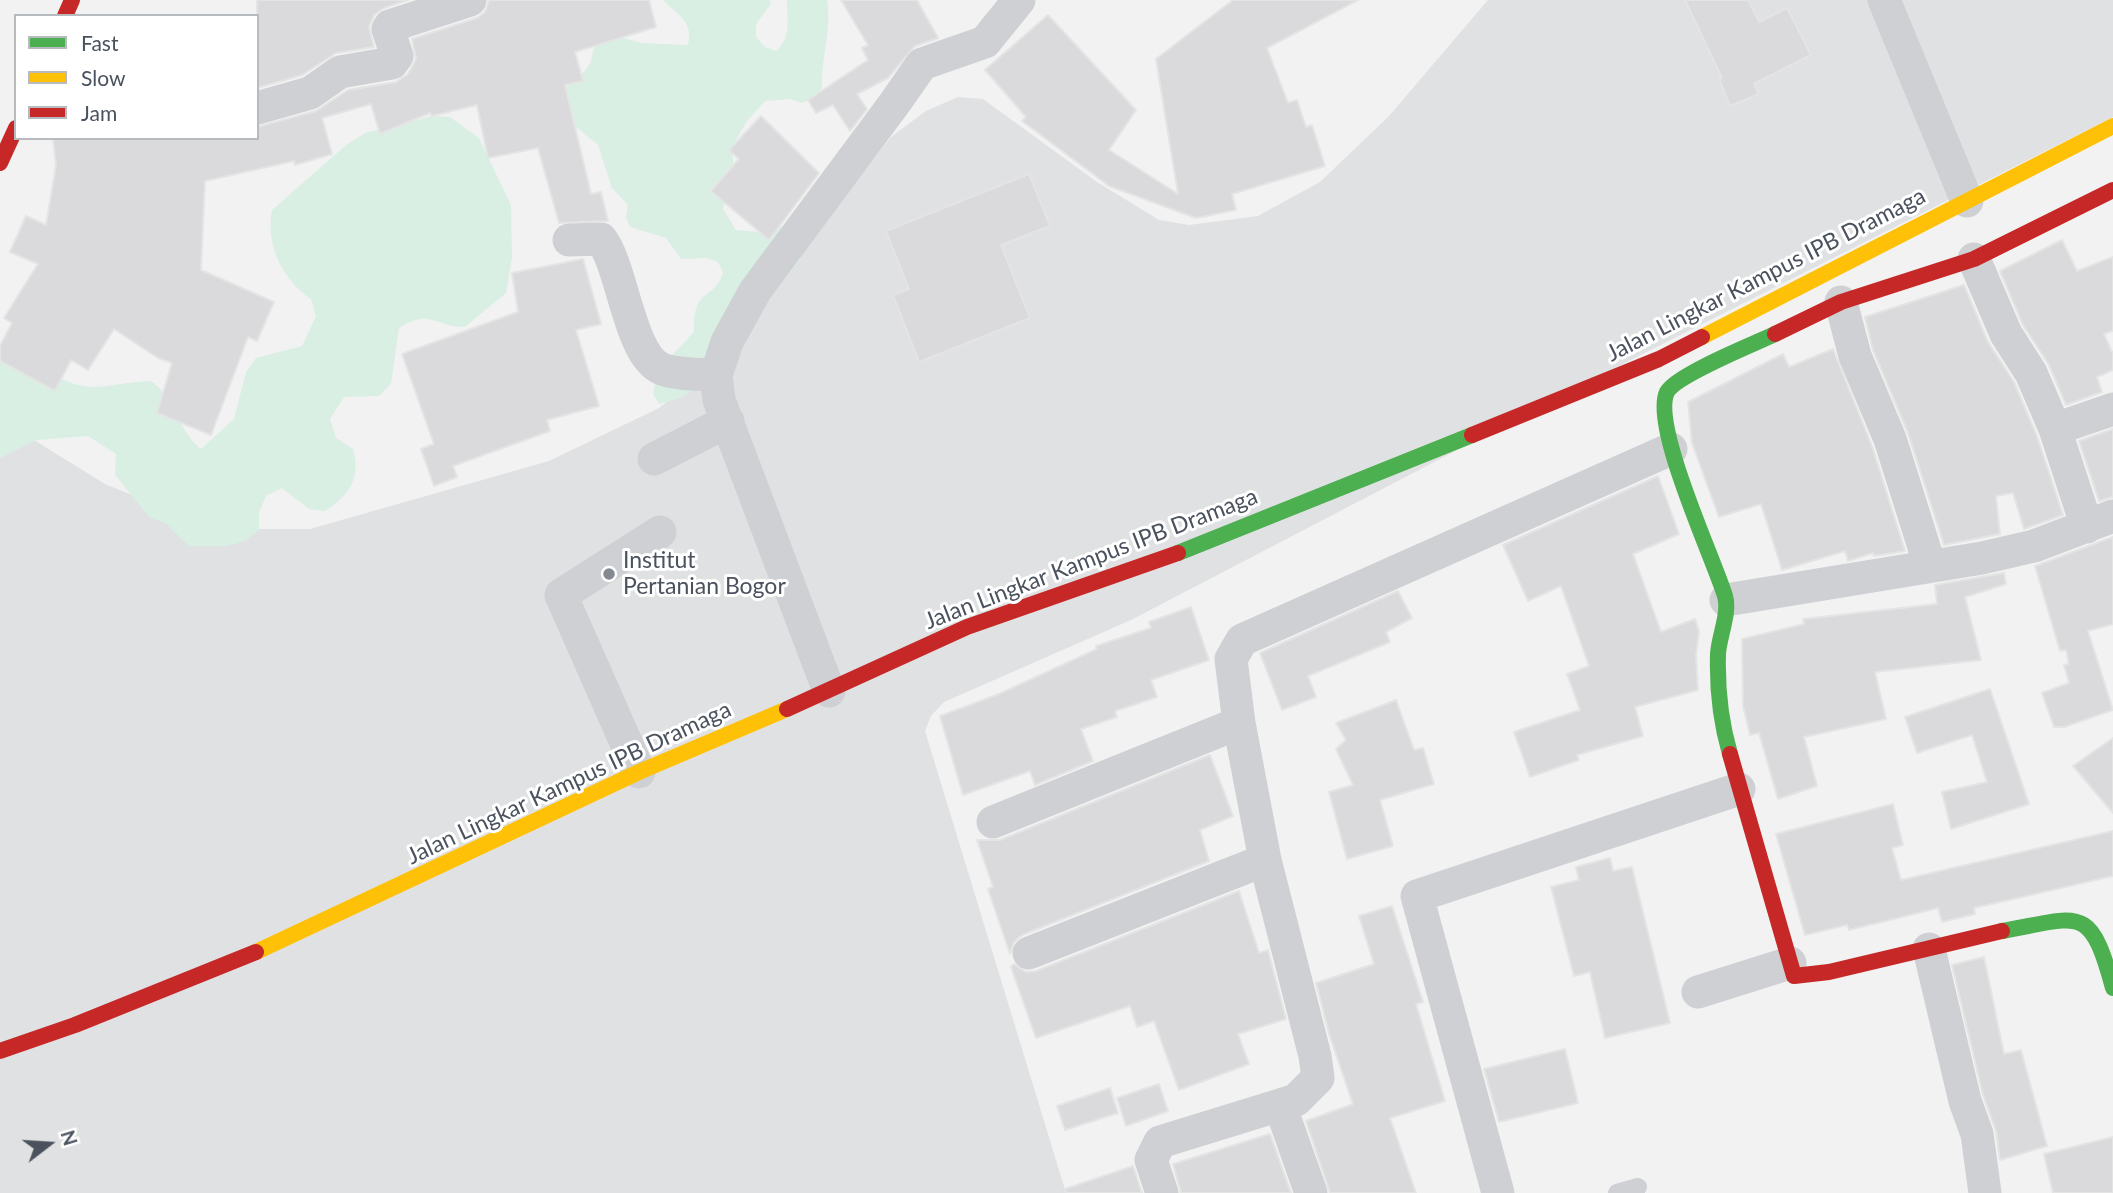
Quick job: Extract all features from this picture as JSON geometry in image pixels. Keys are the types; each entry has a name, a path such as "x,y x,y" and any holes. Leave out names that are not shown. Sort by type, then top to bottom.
{"main road":[{"name":"Jalan Lingkar Kampus IPB Dramaga","path":"0,1051 75,1025 246,957 639,772 829,691 967,627 1141,568 1659,359 2113,126"},
{"path":"0,163 14,132"},
{"path":"2113,190 1974,259 1841,302 1679,380 1667,393 1665,413 1671,449 1726,600 1718,654 1722,727 1794,976 1829,972 1990,933 2069,919 2088,925 2101,944 2113,988"}],"street":[{"path":"259,107 310,93 340,72 392,63 397,56 388,29 390,26 470,0"},
{"path":"829,691 719,400 716,375 727,342 755,291 910,77 922,64 985,42 1019,0"},
{"path":"1884,0 1967,201"},
{"path":"569,240 601,239 606,245 620,282 628,316 651,359 659,368 716,375"},
{"path":"1726,600 2034,547 2100,521 2031,373 2006,334 1974,259"},
{"path":"1841,302 1855,356 1890,439 1930,566"},
{"path":"2055,429 2113,409"},
{"path":"654,458 728,421"},
{"path":"1162,1193 1151,1160 1160,1142 1296,1100 1318,1078 1315,1056 1265,860 1239,723 1231,659 1242,640 1671,449"},
{"path":"639,772 561,596 660,532"},
{"path":"993,822 1239,723"},
{"path":"1498,1193 1417,896 1739,789"},
{"path":"1029,953 1265,860"},
{"path":"1929,949 1965,1101 1977,1134 1985,1193"},
{"path":"1699,992 1790,963"},
{"path":"1280,1105 1311,1193"}],"lane":[{"path":"1617,1193 1637,1187"}],"shaded area":[{"name":"Institut Pertanian Bogor","path":"1488,0 2113,0 2113,117 1607,372 1131,620 944,702 931,716 925,731 1066,1193 0,1193 0,419 105,484 191,519 230,529 310,529 549,461 659,408 710,367 891,137 926,111 958,97 983,99 1097,182 1159,220 1189,225 1258,216 1320,182 1389,116"}],"green space":[{"path":"663,0 770,0 771,4 756,24 756,37 765,47 776,51 787,34 787,0 827,0 828,22 822,88 814,98 802,103 790,99 765,101 747,121 732,147 734,172 723,209 736,230 759,232 783,226 805,246 800,260 696,388 683,397 659,404 653,394 659,374 694,331 700,300 715,288 723,273 718,262 707,258 681,259 666,238 630,227 626,217 628,205 612,188 598,145 570,122 564,88 590,64 596,40 619,37 642,43 688,45 689,30 686,24"},
{"path":"432,116 450,117 479,138 511,205 512,258 506,293 465,327 419,319 399,328 391,384 379,396 344,397 330,419 336,438 353,449 356,469 347,492 334,505 325,511 309,509 282,488 266,496 259,512 259,530 245,541 227,546 189,546 165,523 149,517 115,475 116,454 88,436 37,440 0,458 0,348 79,385 99,387 151,381 166,396 187,433 201,449 234,419 246,372 256,358 302,346 316,316 311,299 292,282 278,260 271,236 272,210 346,145 365,133"}],"building":[{"path":"257,0 408,0 384,8 374,15 369,27 374,47 336,53 302,75 259,87"},
{"path":"489,0 649,0 656,27 575,52 583,81 565,85 591,194 601,192 608,221 559,223 538,148 488,158 477,105 432,116 430,113 380,134 371,104 322,118 332,154 295,165 294,161 205,181 201,270 274,302 257,341 248,337 211,435 157,413 172,363 158,358 114,329 88,370 71,360 55,391 0,361 0,346 12,323 4,318 38,264 10,252 26,216 46,225 56,166 53,140 259,140 259,126 316,111 348,90 396,82 408,74 416,59 412,39 477,18 485,12"},
{"path":"841,0 917,0 938,38 915,46 888,78 857,94 867,109 850,131 833,105 816,113 808,100 868,60 862,48 868,45"},
{"path":"1233,0 1358,0 1267,48 1288,103 1297,100 1306,127 1312,125 1325,166 1232,194 1236,210 1196,218 1109,186 1022,121 1026,117 985,70 1048,15 1136,110 1109,150 1178,194 1156,59"},
{"path":"1685,0 1748,0 1759,22 1787,8 1811,55 1754,84 1759,94 1730,106 1719,79 1722,78"},
{"path":"761,116 819,173 769,240 711,191 739,159 729,150"},
{"path":"1029,174 1050,226 1001,245 1030,318 919,362 893,295 909,289 886,231"},
{"path":"2062,240 2077,271 2113,257 2113,331 2104,334 2113,354 2113,370 2097,377 2102,392 2066,405 2049,365 2023,325 2000,271"},
{"path":"583,259 601,324 576,330 599,406 547,420 550,431 453,466 457,477 434,486 421,449 434,444 402,354 518,312 512,273"},
{"path":"1964,285 1988,342 2014,382 2037,436 2063,515 2024,529 2013,493 1996,496 2000,534 1944,545 1908,433 1873,350 1865,317"},
{"path":"1833,349 1872,446 1905,551 1874,556 1873,553 1848,561 1845,551 1782,570 1761,504 1719,517 1692,443 1688,402 1783,354 1789,367"},
{"path":"2113,429 2113,497 2099,501 2079,441"},
{"path":"1658,476 1679,534 1633,554 1661,632 1695,619 1699,631 1696,655 1698,690 1635,707 1643,736 1577,755 1579,760 1530,777 1514,732 1580,710 1567,674 1589,666 1561,586 1528,601 1503,545"},
{"path":"2113,537 2113,624 2088,631 2113,710 2064,727 2054,727 2042,693 2069,683 2064,665 2069,664 2066,650 2060,651 2035,566"},
{"path":"2004,573 2006,584 1965,597 1981,660 1875,672 1886,719 1804,737 1817,786 1778,799 1759,733 1750,735 1743,706 1742,639 1804,624 1803,619 1937,604 1935,585"},
{"path":"1398,591 1412,618 1386,632 1390,642 1308,676 1316,697 1282,710 1260,653"},
{"path":"1191,607 1209,660 1151,680 1157,697 1115,711 1117,717 1081,729 1093,761 1035,785 1030,771 963,795 940,716 999,694 1097,649 1096,646 1151,628 1149,622"},
{"path":"1990,689 2029,804 1951,829 1942,792 1987,782 1972,735 1917,753 1905,717"},
{"path":"1396,700 1414,750 1423,748 1434,784 1380,800 1393,846 1347,859 1329,792 1353,785 1336,749 1346,740 1336,723"},
{"path":"2113,738 2113,813 2073,766"},
{"path":"1210,755 1233,816 1200,830 1209,861 1022,935 1014,942 1010,954 988,889 993,887 977,840 1000,840"},
{"path":"1893,804 1903,845 1892,848 1901,880 2113,831 2113,876 1974,908 1975,914 1942,922 1938,908 1849,930 1847,925 1805,935 1776,834"},
{"path":"1610,858 1613,871 1632,867 1670,1023 1605,1038 1590,972 1574,976 1551,887 1579,880 1576,867"},
{"path":"1239,891 1259,953 1268,950 1286,1019 1238,1034 1249,1064 1179,1090 1154,1021 1137,1027 1130,1006 1036,1038 1011,967 1014,964 1026,972 1036,971"},
{"path":"1392,906 1423,1002 1416,1004 1445,1101 1390,1118 1416,1193 1330,1193 1306,1121 1353,1104 1330,1037 1316,983 1374,964 1359,916"},
{"path":"1984,957 2004,1054 2021,1050 2047,1146 2000,1160 1996,1131 1983,1095 1952,965"},
{"path":"1565,1049 1578,1103 1499,1122 1484,1069"},
{"path":"1159,1084 1168,1111 1126,1126 1117,1098"},
{"path":"1110,1088 1118,1113 1065,1130 1057,1106"},
{"path":"1270,1134 1291,1193 1181,1193 1173,1164"},
{"path":"2113,1137 2113,1193 2053,1193 2044,1154"},
{"path":"1133,1166 1142,1193 1066,1193 1065,1189"}],"traffic: fast":[{"path":"1730,754 1718,679 1718,654 1726,610 1725,596 1675,461 1664,409 1667,392 1673,385 1716,360 1775,334"},
{"path":"1178,553 1472,435"},
{"path":"2002,931 2049,922 2078,922 2089,929 2097,941 2113,988"}],"traffic: slow":[{"path":"1702,337 2113,126"},
{"path":"256,952 639,772 787,709"}],"traffic: jam":[{"path":"66,14 72,0"},
{"path":"0,163 14,132"},
{"path":"1775,334 1841,302 1974,259 2113,190"},
{"path":"1472,435 1659,359 1702,337"},
{"path":"787,709 967,627 1178,553"},
{"path":"1730,754 1794,976 1829,972 2002,931"},
{"path":"0,1051 75,1025 256,952"}],"place":[{"name":"Institut Pertanian Bogor","path":"609,574"}]}
